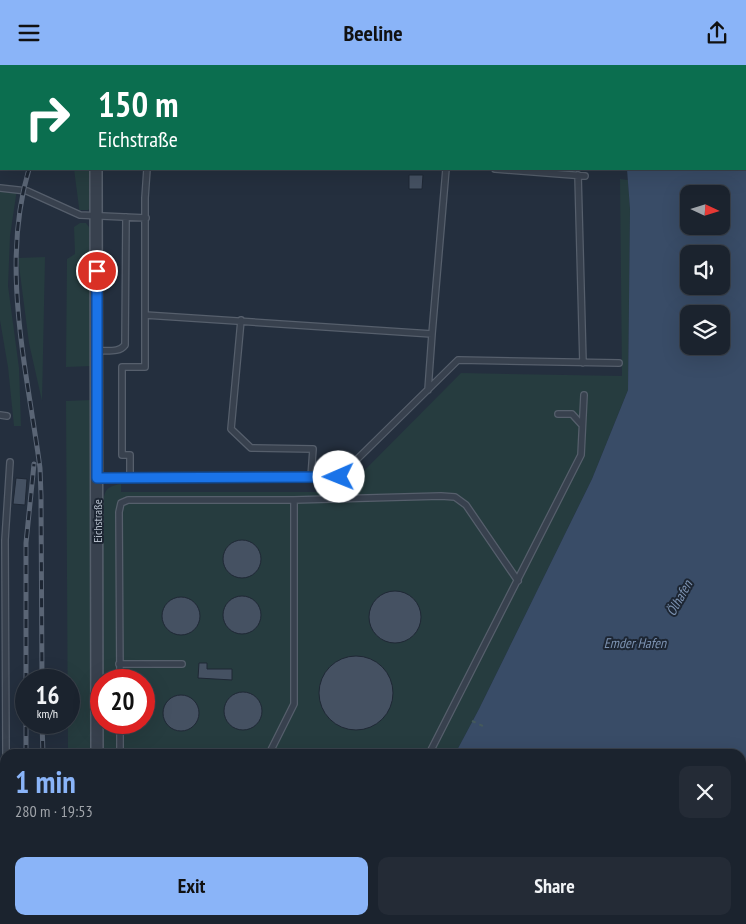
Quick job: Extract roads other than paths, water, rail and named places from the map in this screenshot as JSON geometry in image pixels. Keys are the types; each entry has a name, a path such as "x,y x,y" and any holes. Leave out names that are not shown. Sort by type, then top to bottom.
{"street":[{"name":"Eichstraße","path":"96,170 97,749"}],"lane":[{"path":"130,478 130,455 122,455 122,367 145,367 147,170"},
{"path":"428,390 446,170"},
{"path":"509,170 585,176"},
{"path":"578,175 583,363"},
{"path":"0,188 27,191 80,215 146,218"},
{"path":"97,351 118,350 125,345 126,217"},
{"path":"145,315 432,334"},
{"path":"241,320 231,429 251,448 313,449 311,477"},
{"path":"97,478 339,477 458,360 620,363"},
{"path":"432,749 581,455 584,395"},
{"path":"558,414 572,414 582,425"},
{"path":"6,749 2,666 2,539 10,462"},
{"path":"120,669 119,512 121,503 128,500 294,500 455,497 466,505 518,581"},
{"path":"272,749 294,704 294,500"},
{"path":"120,664 182,665"},
{"path":"120,734 120,749"}],"water":[{"name":"Emder Hafen","path":"627,170 746,170 746,749 458,749 592,479 628,390 630,209"}],"railway":[{"path":"29,170 21,206 16,280 23,356 40,468 42,669"},
{"path":"26,749 26,543 34,464"},
{"path":"42,734 43,749"}],"water label":[{"name":"Ölhafen","path":"679,598"}]}
